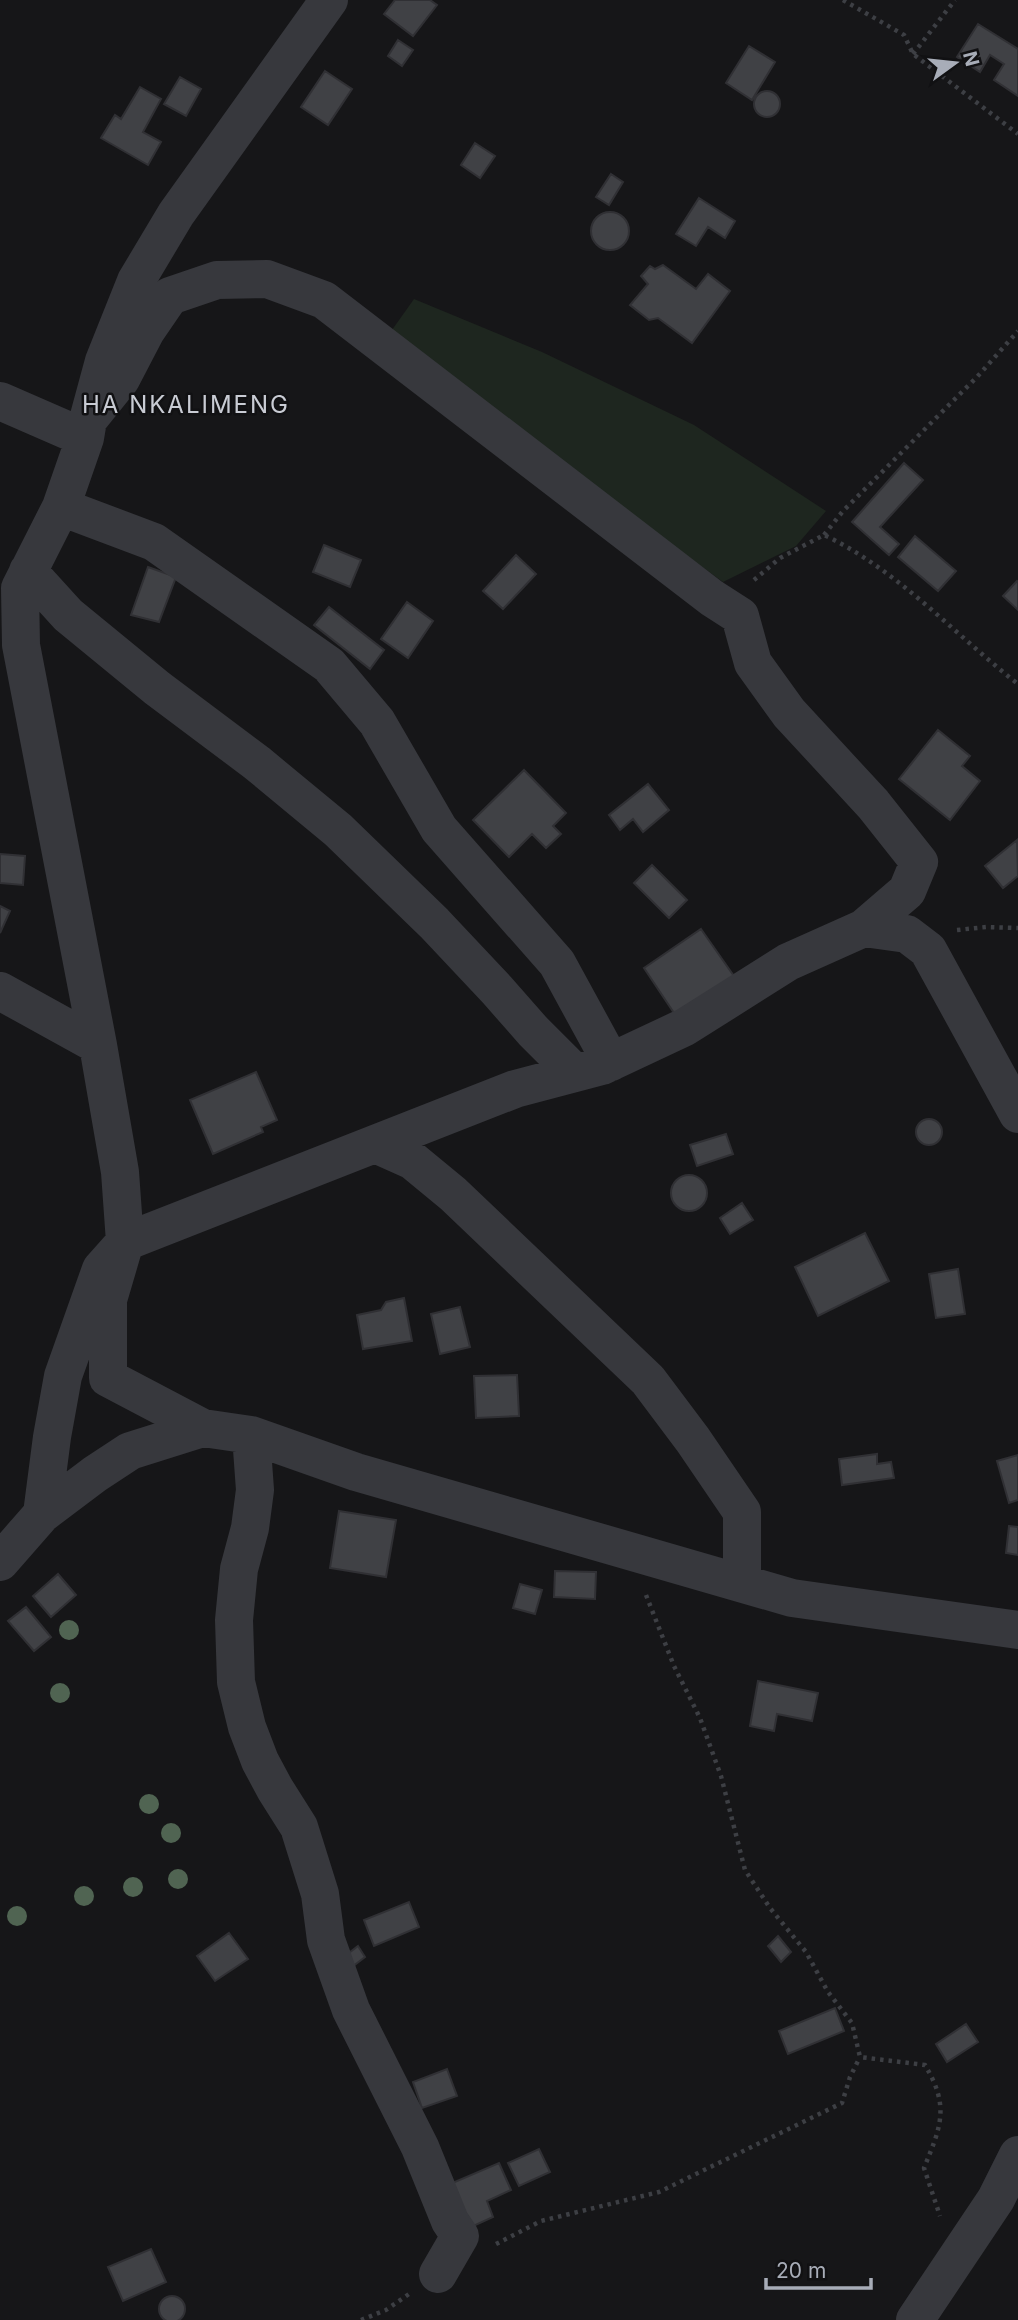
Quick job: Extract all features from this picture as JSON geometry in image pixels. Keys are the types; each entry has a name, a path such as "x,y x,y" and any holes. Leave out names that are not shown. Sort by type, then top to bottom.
{"street":[{"path":"326,1 176,214 136,281 104,361 61,507 20,588 21,645 120,1172 125,1242 108,1300 108,1378 203,1428 251,1435 356,1472 792,1598 1018,1630"},
{"path":"42,1514 63,1376 101,1269 125,1242 515,1089 611,1062 685,1027 788,962 864,928 907,891 919,862 873,804 789,713 753,663 740,616 712,598 324,300 267,279 217,280 170,296 146,331 121,379 86,429"},
{"path":"0,401 86,429"},
{"path":"61,507 154,542 328,665 377,722 439,828 557,963 611,1062"},
{"path":"28,572 68,615 338,830 435,923 575,1073"},
{"path":"864,928 907,934 928,950 1018,1114"},
{"path":"0,992 98,1045"},
{"path":"375,1144 413,1161 453,1194 648,1380 742,1512 742,1583"},
{"path":"0,1562 42,1514 95,1474 130,1451 203,1428"},
{"path":"251,1435 255,1490 250,1528 239,1569 234,1620 236,1682 247,1727 260,1761 304,1839 320,1894 326,1940 351,2010 420,2147 450,2221 460,2236 438,2274"},
{"path":"915,2320 996,2199 1018,2155"}],"path":[{"path":"843,0 904,34 913,54 1018,134"},
{"path":"913,54 955,0"},
{"path":"712,598 746,587 780,558 824,535 843,510 977,377 1018,331"},
{"path":"824,535 854,550 914,596 1018,684"},
{"path":"907,934 986,927 1018,928"},
{"path":"495,2244 541,2221 659,2192 842,2103 849,2077 860,2056 852,2023 828,1992 806,1952 770,1908 745,1870 721,1776 700,1718 674,1666 627,1549"},
{"path":"860,2056 925,2066 938,2087 941,2128 924,2168 954,2261"},
{"path":"361,2320 386,2309 438,2274"}],"shaded area":[{"path":"414,299 542,352 694,425 826,511 796,546 723,582 387,337"}],"building":[{"path":"395,0 430,0 437,5 413,36 384,14"},
{"path":"978,24 1018,49 1018,96 994,80 1004,64 990,55 980,72 957,57"},
{"path":"398,40 413,50 402,66 388,56"},
{"path":"749,46 775,62 752,100 726,83"},
{"path":"325,71 352,89 328,125 301,107"},
{"path":"180,77 201,89 186,116 164,104"},
{"path":"140,87 161,99 143,132 161,142 148,165 101,138 115,115 121,119"},
{"path":"767,91 776,95 780,104 776,113 767,117 758,113 754,104 758,95"},
{"path":"475,143 495,156 480,178 461,165"},
{"path":"611,174 623,182 609,205 596,197"},
{"path":"699,198 735,221 725,238 708,227 696,246 676,234"},
{"path":"610,212 623,218 629,231 623,244 610,250 597,244 591,231 597,218"},
{"path":"663,265 696,289 708,274 730,291 692,343 658,318 649,320 630,305 648,284 641,276 650,266 655,269"},
{"path":"904,463 923,480 880,527 899,544 889,555 852,522"},
{"path":"915,536 956,571 938,591 898,557"},
{"path":"324,545 361,560 350,587 313,572"},
{"path":"516,555 536,574 503,609 483,591"},
{"path":"148,567 176,577 159,622 131,615"},
{"path":"1018,582 1018,610 1003,596"},
{"path":"407,602 433,621 408,658 381,639"},
{"path":"329,607 384,650 370,669 314,625"},
{"path":"938,730 970,756 962,766 980,781 950,820 899,779"},
{"path":"524,770 566,813 553,826 561,834 546,848 532,834 509,857 473,820"},
{"path":"648,784 669,810 643,832 633,819 620,830 609,815"},
{"path":"1017,840 1018,876 1003,888 985,866"},
{"path":"0,854 25,856 23,885 0,883"},
{"path":"652,865 687,900 669,918 634,883"},
{"path":"0,906 10,911 0,933"},
{"path":"701,929 736,979 678,1019 644,968"},
{"path":"256,1072 277,1120 261,1127 263,1132 213,1154 190,1100"},
{"path":"929,1119 938,1123 942,1132 938,1141 929,1145 920,1141 916,1132 920,1123"},
{"path":"726,1134 733,1154 697,1166 690,1145"},
{"path":"689,1175 702,1180 707,1193 702,1206 689,1211 676,1206 671,1193 676,1180"},
{"path":"742,1203 753,1220 730,1234 720,1218"},
{"path":"865,1233 889,1281 818,1316 795,1267"},
{"path":"958,1269 965,1314 936,1318 929,1274"},
{"path":"404,1298 412,1341 363,1349 357,1315 381,1310 386,1302"},
{"path":"460,1307 470,1347 440,1354 431,1314"},
{"path":"517,1375 519,1416 476,1418 474,1376"},
{"path":"877,1454 877,1464 891,1462 894,1478 842,1485 839,1459"},
{"path":"1018,1455 1018,1500 1009,1503 997,1461"},
{"path":"339,1511 396,1520 386,1577 330,1568"},
{"path":"1009,1526 1018,1527 1018,1555 1006,1553"},
{"path":"555,1571 596,1572 595,1599 554,1597"},
{"path":"58,1574 76,1595 51,1617 33,1596"},
{"path":"520,1584 542,1590 535,1614 513,1608"},
{"path":"26,1607 51,1637 34,1651 8,1621"},
{"path":"758,1681 818,1693 812,1721 777,1714 774,1731 750,1726"},
{"path":"409,1902 419,1927 374,1946 364,1920"},
{"path":"229,1933 248,1959 215,1981 197,1956"},
{"path":"778,1936 791,1952 781,1962 768,1946"},
{"path":"358,1946 365,1957 352,1967 345,1956"},
{"path":"835,2008 844,2031 788,2054 779,2031"},
{"path":"966,2024 978,2042 947,2062 936,2044"},
{"path":"447,2069 457,2096 422,2108 413,2082"},
{"path":"539,2149 550,2172 519,2186 508,2163"},
{"path":"499,2163 511,2190 487,2201 493,2217 469,2228 450,2184"},
{"path":"151,2249 166,2282 123,2301 108,2267"},
{"path":"172,2296 181,2300 185,2309 181,2318 172,2322 163,2318 159,2309 163,2300"}],"district":[{"name":"HA NKALIMENG","path":"186,404"}]}
